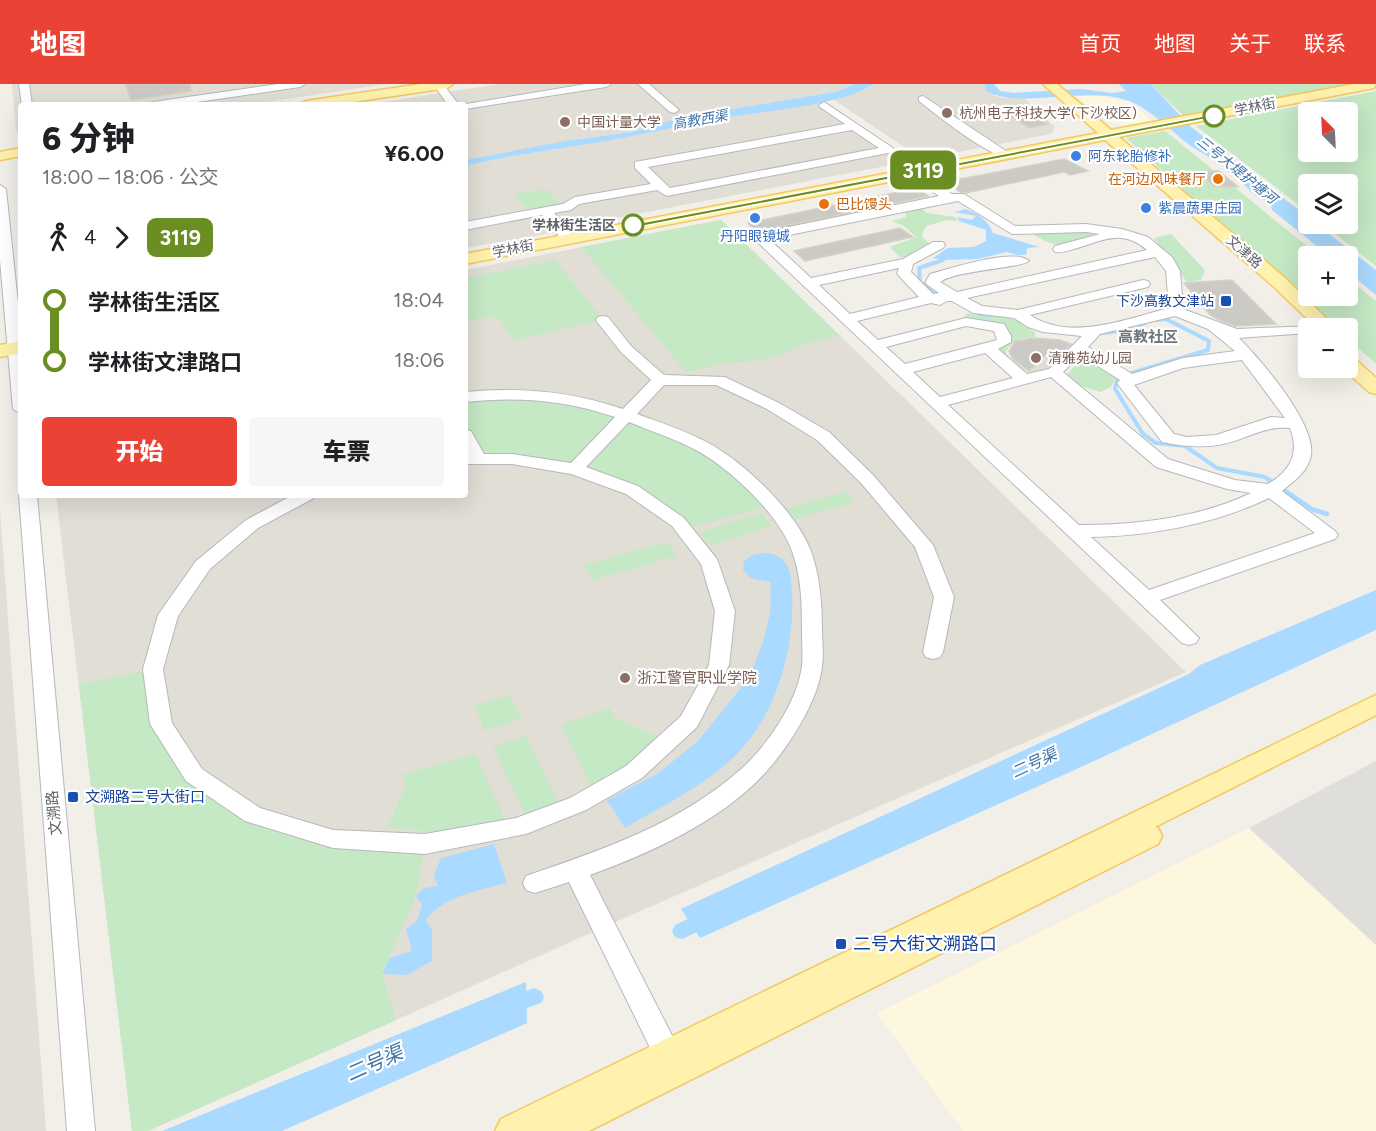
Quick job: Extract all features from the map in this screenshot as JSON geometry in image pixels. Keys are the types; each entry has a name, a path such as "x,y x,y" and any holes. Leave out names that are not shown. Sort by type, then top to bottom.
{"main road":[{"path":"327,102 464,84"},
{"name":"学林街","path":"468,258 1374,84"},
{"path":"346,102 442,86"},
{"name":"文津路","path":"1048,90 1298,320"},
{"name":"文津路","path":"1101,137 1279,282 1317,318"},
{"path":"0,151 18,150"},
{"path":"0,156 18,151"},
{"path":"1358,354 1376,369"},
{"path":"1358,372 1376,388"},
{"path":"513,1131 1376,704"},
{"path":"553,1131 1376,722"}],"street":[{"path":"24,84 27,102"},
{"path":"169,102 245,88 300,84"},
{"path":"468,106 606,84"},
{"path":"643,84 675,110"},
{"path":"265,86 273,101"},
{"path":"442,86 452,102"},
{"path":"923,99 966,131 1005,155"},
{"path":"824,105 889,150 667,192 639,165 854,126"},
{"path":"913,172 949,198"},
{"path":"468,225 567,207 575,201 660,186"},
{"path":"0,189 12,349 18,389"},
{"path":"1176,311 1173,272 1167,260 1143,240 1119,232 1086,228 1023,231 1006,227 960,197 759,237 1189,639"},
{"path":"545,211 568,238"},
{"path":"985,231 1006,227"},
{"path":"1059,249 1119,232"},
{"path":"808,283 906,262 938,245"},
{"path":"846,319 1064,269 1159,252"},
{"path":"943,297 932,283 935,277 1010,260 1022,261"},
{"path":"906,262 904,273 915,286 978,310 1018,314 1143,284"},
{"path":"1064,269 1100,295"},
{"path":"943,297 939,300 966,322"},
{"path":"936,403 1054,372 1087,338 1176,311 1236,334 1298,330"},
{"path":"1018,314 1033,324 1087,338 1127,377"},
{"path":"603,321 626,349 660,380 719,380 772,406 823,436 867,479 924,545 932,565 944,597 933,652"},
{"path":"874,345 966,322 999,327 1004,336 1004,342 988,348 902,369"},
{"path":"1073,531 1124,530 1173,523 1220,510 1260,496 1275,487 1302,460 1301,436 1295,418 1233,341 1217,328"},
{"path":"988,348 1024,380"},
{"path":"1127,377 1219,356 1244,355"},
{"path":"1054,372 1162,463 1233,485 1275,487 1329,535 1146,598"},
{"path":"1127,377 1125,382 1140,417 1168,438 1187,442 1218,440 1271,422 1297,424"},
{"path":"575,469 660,380"},
{"path":"468,397 534,393 589,402 710,450 761,494 796,539 813,589 812,670 794,718 749,775 682,822 576,871 535,883"},
{"path":"1111,421 1140,417"},
{"path":"298,498 252,524 203,566 168,615 153,669 161,724 194,775 253,815 333,839 425,844 518,828 578,804 634,772 688,721 719,665 725,611 710,563 678,522 632,490 575,469 512,459 471,459"},
{"name":"文溯路","path":"30,498 81,1131"},
{"path":"576,871 668,1055"}],"shaded area":[{"path":"12,84 387,84 265,102 18,102 18,133 16,132"},
{"name":"中国计量大学","path":"500,84 854,84 835,92 683,117 632,132 468,159 468,102 383,102"},
{"name":"杭州电子科技大学(下沙校区)","path":"873,84 985,84 986,91 993,95 1003,98 1023,97 1055,127 1051,134 922,159 834,100 866,89"},
{"path":"1093,95 1131,102 1152,121 1124,125 1110,123 1076,96"},
{"path":"825,101 912,161 595,222 597,225 468,247 468,165 622,138 696,122"},
{"name":"浙江警官职业学院","path":"721,220 1186,672 604,927 148,1131 132,1131 56,498 468,498 468,269"},
{"name":"清雅苑幼儿园","path":"1033,338 1054,339 1073,344 1045,375 1029,372 1015,365 1009,351 1015,341"},
{"path":"0,509 10,647 46,1131 0,1131"},
{"path":"1376,761 1376,945 1249,828"},
{"path":"1249,828 1376,945 1376,1131 963,1131 877,1013"}],"green space":[{"path":"1151,84 1374,84 1189,121"},
{"path":"1376,91 1376,266 1358,252 1358,246 1351,246 1336,234 1358,234 1358,174 1298,174 1298,204 1196,126 1298,106 1298,162 1358,162 1358,102 1319,102"},
{"path":"1165,131 1307,246 1298,246 1298,293 1126,138"},
{"path":"546,189 560,205 528,211 514,194"},
{"path":"920,207 927,213 955,217 958,221 947,220 926,226 922,234 923,238 932,246 910,258 900,257 890,247 916,237 904,226 892,221 906,217 906,213 902,210"},
{"path":"721,220 840,336 800,345 778,356 756,361 726,363 686,372 581,247"},
{"path":"1058,231 1111,233 1061,245 1042,240 1032,233"},
{"path":"1171,234 1205,270 1201,280 1187,282 1154,238"},
{"path":"555,260 603,320 513,340 497,316 468,321 468,277"},
{"path":"1358,287 1376,301 1376,364 1358,348 1358,318 1326,318 1313,306 1358,306"},
{"path":"968,313 1008,317 1035,332 1035,337 1015,341 1006,352 1010,360 991,343 999,339 998,331 968,320 964,316"},
{"path":"1080,360 1100,363 1119,371 1111,387 1100,392 1078,385 1067,375"},
{"path":"468,397 589,402 710,450 770,506 684,529 632,490 575,469 478,459 468,441"},
{"path":"846,492 855,502 792,520 783,509"},
{"path":"761,513 772,526 709,545 699,532"},
{"path":"667,542 677,556 593,580 584,565"},
{"path":"153,669 161,724 194,775 253,815 333,839 425,844 416,896 382,974 396,1020 148,1131 132,1131 79,684"},
{"path":"510,695 522,719 485,731 474,706"},
{"path":"610,708 614,717 662,739 649,751 592,788 561,725"},
{"path":"526,736 558,802 525,814 493,747"},
{"path":"475,754 505,819 432,832 388,827 405,787 403,774"}],"water":[{"name":"高教西渠","path":"854,84 873,84 860,91 823,102 710,120 468,165 468,159 565,141 632,132 683,117 835,92"},
{"name":"三号大堤护塘河","path":"985,84 994,84 1000,91 1013,93 1081,89 1112,93 1126,91 1119,84 1151,84 1191,127 1298,209 1298,231 1272,210 1270,203 1254,195 1237,177 1225,170 1227,166 1193,148 1155,116 1131,102 1106,96 1088,95 1015,98 999,96 986,91"},
{"path":"966,209 982,218 993,233 1039,247 1027,248 1026,255 1007,252 978,259 933,258 948,248 974,247 986,241 986,230 959,221 958,217 972,220 976,216 954,212"},
{"path":"1302,234 1329,234 1345,246 1317,246"},
{"path":"1358,256 1376,270 1376,295 1358,280"},
{"path":"766,553 780,557 787,566 791,579 792,614 786,659 772,702 762,722 749,740 723,767 682,795 625,828 607,800 657,774 697,742 749,678 763,642 770,613 771,582 750,578 743,570 744,561 753,555"},
{"name":"二号渠","path":"1376,590 1376,630 1079,768 700,938 681,909 1189,674 1200,665"},
{"path":"494,844 507,883 463,895 443,905 426,920 432,930 432,961 407,975 382,974 390,958 412,951 406,929 417,921 422,905 416,896 424,888 438,886 434,875 441,858"},
{"name":"二号渠","path":"526,982 527,1023 282,1131 162,1131"}],"building":[{"path":"125,84 190,84 191,91 131,100"},
{"path":"1027,113 1048,124 1030,128 1010,116"},
{"path":"1064,159 1088,171 1070,175 1064,172 966,193 960,192 945,182"},
{"name":"在河边风味餐厅","path":"1198,171 1219,171 1238,187 1214,186"},
{"path":"918,188 928,196 756,232 748,223"},
{"path":"900,228 913,237 805,261 794,251"},
{"name":"下沙高教文津站","path":"1232,280 1276,324 1235,326 1219,320 1210,315 1184,283"},
{"name":"清雅苑幼儿园","path":"1033,338 1060,340 1071,344 1059,356 1051,350 1029,371 1012,358 1009,351 1015,341"}],"waterway":[{"path":"941,294 933,293 920,282 919,268 943,260"},
{"path":"956,302 980,314 990,315"},
{"path":"1156,320 1166,319 1209,341 1208,350 1125,375 1117,380 1115,389 1143,434 1156,443 1185,446 1217,468 1265,477 1270,481"},
{"path":"1095,334 1119,331 1145,323"},
{"path":"1268,479 1312,509 1327,514"},
{"path":"682,931 692,925"},
{"path":"527,999 534,997"}],"bus line":[{"name":"3119","path":"633,225 1214,116"}],"place":[{"name":"杭州电子科技大学(下沙校区)","path":"947,113"},
{"name":"中国计量大学","path":"565,122"},
{"name":"阿东轮胎修补","path":"1076,156"},
{"name":"在河边风味餐厅","path":"1218,179"},
{"name":"巴比馒头","path":"824,204"},
{"name":"紫晨蔬果庄园","path":"1146,208"},
{"name":"丹阳眼镜城","path":"755,218"},
{"name":"学林街生活区","path":"633,225"},
{"name":"下沙高教文津站","path":"1226,301"},
{"name":"清雅苑幼儿园","path":"1036,358"},
{"name":"浙江警官职业学院","path":"625,678"},
{"name":"文溯路二号大街口","path":"73,797"},
{"name":"二号大街文溯路口","path":"841,944"}],"district":[{"name":"高教社区","path":"1148,337"}]}
